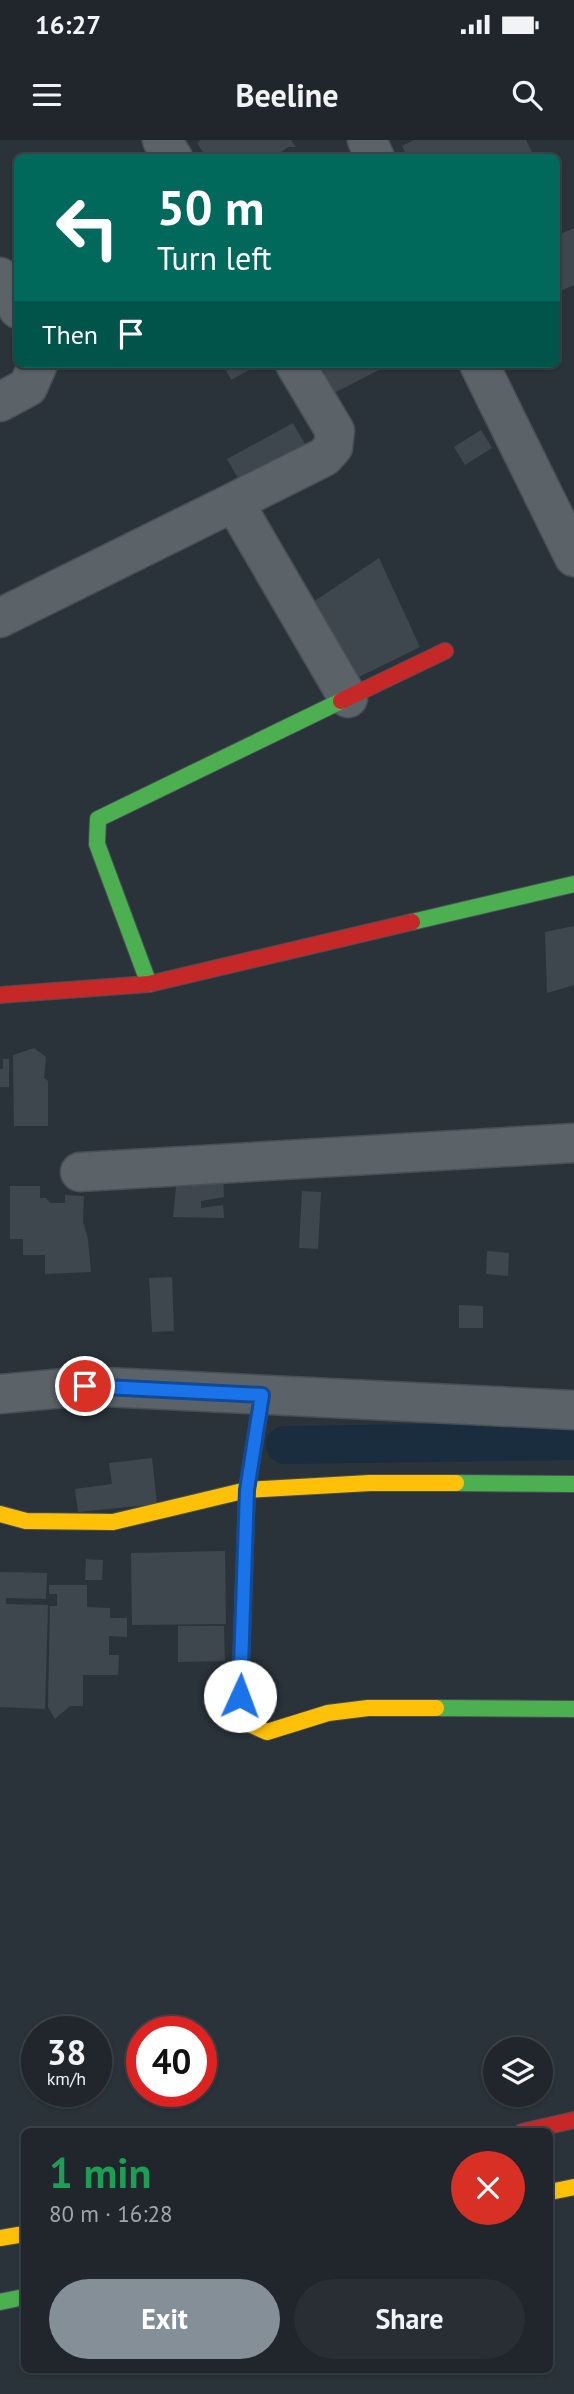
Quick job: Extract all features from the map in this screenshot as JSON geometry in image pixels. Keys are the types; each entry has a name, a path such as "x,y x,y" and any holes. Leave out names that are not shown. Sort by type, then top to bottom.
{"street":[{"path":"0,277 14,302"},
{"path":"0,402 28,387 36,368"},
{"path":"0,618 324,457 333,447 335,431 297,368"},
{"path":"481,368 574,557"},
{"path":"234,502 348,698"},
{"path":"149,984 97,844 98,819 444,652"},
{"path":"0,995 149,984 574,884"},
{"path":"80,1172 574,1143"},
{"path":"0,1395 85,1386 574,1410"},
{"path":"262,1395 247,1490 240,1696 247,1723 267,1732 328,1713 368,1708 574,1709"},
{"path":"0,1514 26,1521 113,1522 247,1490 370,1483 574,1484"},
{"path":"539,2128 574,2120"},
{"path":"553,2192 574,2188"},
{"path":"0,2238 21,2234"},
{"path":"0,2302 21,2298"}],"building":[{"path":"201,140 291,140 296,147 288,147 279,154 204,154 197,143"},
{"path":"414,140 526,140 533,154 406,154 402,146"},
{"path":"574,228 574,285 560,291 560,234"},
{"path":"225,368 253,368 231,380"},
{"path":"322,368 381,369 334,393"},
{"path":"293,423 309,451 243,487 227,459"},
{"path":"481,430 492,448 465,465 454,447"},
{"path":"379,558 420,647 353,680 313,602"},
{"path":"574,926 574,985 547,993 545,932"},
{"path":"34,1048 46,1057 44,1078 48,1081 48,1126 14,1126 13,1055"},
{"path":"3,1059 9,1059 9,1087 0,1087"},
{"path":"192,1175 223,1176 224,1197 201,1201 201,1208 223,1205 224,1218 173,1217 176,1187 189,1186"},
{"path":"10,1186 40,1186 40,1198 46,1198 50,1203 65,1203 65,1195 84,1196 83,1222 88,1239 91,1272 45,1274 45,1255 23,1255 23,1239 10,1239"},
{"path":"302,1191 321,1192 318,1249 299,1248"},
{"path":"487,1251 509,1253 508,1276 486,1274"},
{"path":"172,1277 174,1331 152,1332 149,1278"},
{"path":"459,1305 483,1306 483,1328 459,1328"},
{"path":"152,1458 157,1504 78,1512 75,1489 112,1484 109,1463"},
{"path":"225,1551 226,1624 132,1625 131,1553"},
{"path":"86,1559 103,1560 102,1580 85,1580"},
{"path":"0,1572 47,1573 46,1599 6,1598 6,1604 48,1605 45,1709 0,1707"},
{"path":"49,1585 87,1585 87,1607 110,1608 110,1618 127,1618 127,1637 109,1636 109,1655 119,1655 118,1675 83,1675 83,1706 70,1706 55,1719 48,1707 50,1606 57,1606 57,1594 49,1594"},
{"path":"178,1626 224,1626 225,1661 178,1662"}],"waterway":[{"path":"285,1445 574,1441"}],"traffic: fast":[{"path":"149,984 97,844 98,819 341,701"},
{"path":"412,922 574,884"},
{"path":"456,1483 574,1484"},
{"path":"436,1708 574,1709"},
{"path":"0,2302 21,2298"}],"traffic: slow":[{"path":"262,1395 247,1490 240,1696 247,1723 267,1732 328,1713 368,1708 436,1708"},
{"path":"0,1514 26,1521 113,1522 247,1490 370,1483 456,1483"},
{"path":"553,2191 574,2187"},
{"path":"0,2238 21,2234"}],"traffic: jam":[{"path":"341,701 445,651"},
{"path":"0,995 149,984 412,922"},
{"path":"539,2128 574,2120"}],"route":[{"path":"85,1386 262,1395 247,1490 240,1696"}]}
